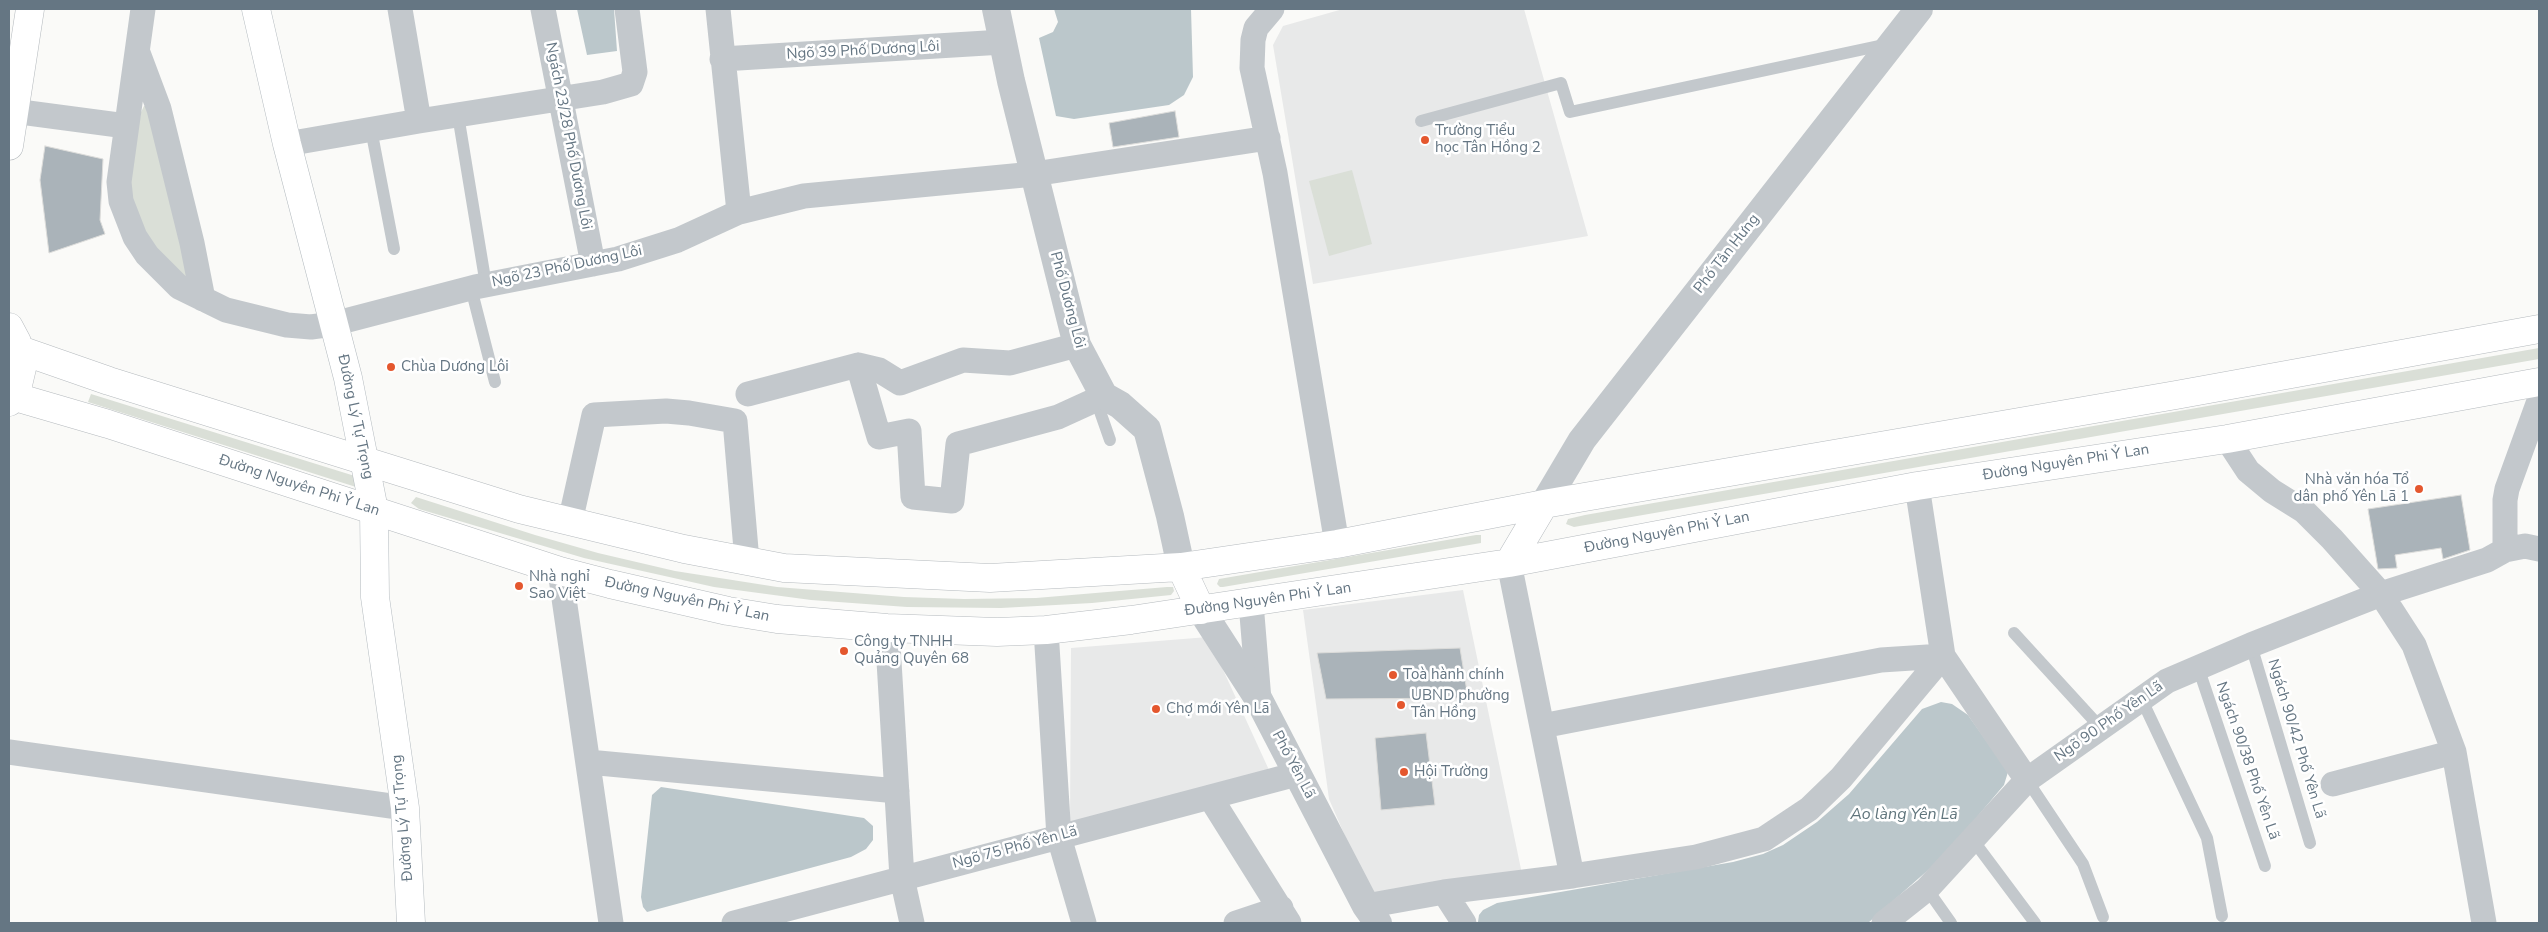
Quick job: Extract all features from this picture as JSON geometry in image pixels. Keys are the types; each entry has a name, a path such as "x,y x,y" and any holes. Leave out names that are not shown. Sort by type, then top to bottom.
{"main road":[{"path":"9,146 13,110 30,9"},
{"name":"Đường Lý Tự Trọng","path":"256,9 287,144 348,378 374,510 375,597 405,808 411,923"},
{"path":"14,339 109,381 519,509 684,550 784,568 990,578 1181,567 1337,544 1544,504 2176,395 2539,329"},
{"path":"11,399 21,377 14,339"},
{"name":"Đường Nguyên Phi Ỷ Lan","path":"11,399 108,424 560,571 728,611 777,619 888,628 997,632 1046,630 1201,610 1509,563 1917,486 2227,439 2539,382"},
{"path":"1509,563 1544,504"},
{"path":"1181,567 1201,610"}],"street":[{"name":"Ngõ 23 Phố Dương Lôi","path":"143,9 119,182 121,201 128,221 143,249 179,287 226,310 287,325 311,327 334,324 479,287 618,259 678,240 738,212 804,196 1034,174 1268,138"},
{"path":"400,9 419,121"},
{"name":"Ngách 23/28 Phố Dương Lôi","path":"543,9 593,264"},
{"path":"287,144 603,92 631,84 635,72 627,9"},
{"path":"718,9 738,212"},
{"name":"Phố Dương Lôi","path":"996,9 1034,174 1077,345 1100,398 1120,405 1147,429 1181,567"},
{"path":"1290,9 1267,13 1256,28 1253,40 1252,68 1268,138 1337,544"},
{"name":"Phố Tân Hưng","path":"1544,504 1582,440 1919,9"},
{"name":"Ngõ 39 Phố Dương Lôi","path":"722,59 1003,42"},
{"path":"137,51 159,109 192,243 203,299"},
{"path":"13,110 126,126"},
{"path":"748,394 858,365 879,370 900,382 964,360 1010,363 1077,345"},
{"path":"858,365 879,437 910,431 913,497 952,501 958,444 1058,417 1100,398"},
{"path":"2539,401 2507,489 2505,500 2505,550 2525,546 2539,549"},
{"path":"570,522 594,415 666,411 735,421 747,561"},
{"path":"2227,439 2248,471 2272,491 2304,511 2381,594 2414,645 2454,752 2484,923"},
{"path":"1917,486 1943,656 2027,780"},
{"name":"Ngõ 90 Phố Yên Lã","path":"1884,923 1927,889 1974,840 2027,780 2141,698 2168,681 2251,645 2381,594 2487,560 2505,550"},
{"path":"1509,563 1572,876"},
{"path":"560,571 611,923"},
{"path":"1252,603 1259,700"},
{"name":"Phố Yên Lã","path":"1201,610 1259,700 1372,914"},
{"path":"888,628 902,878 912,923"},
{"path":"1046,630 1059,837 1084,923"},
{"path":"1542,726 1881,660 1943,656"},
{"path":"1372,914 1444,892 1572,876 1696,857 1764,839 1809,809 1841,778 1943,656"},
{"path":"9,752 405,808"},
{"path":"2333,784 2454,752"},
{"path":"588,762 897,791"},
{"name":"Ngõ 75 Phố Yên Lã","path":"734,923 1297,774"},
{"path":"1210,797 1285,916 1236,923"},
{"path":"1444,892 1464,923"}],"lane":[{"path":"1421,121 1561,83 1570,112 1891,43"},
{"path":"458,115 479,287 495,382"},
{"path":"371,129 394,249"},
{"path":"1100,398 1110,440"},
{"path":"2014,632 2100,727"},
{"name":"Ngách 90/42 Phố Yên Lã","path":"2251,645 2310,843"},
{"name":"Ngách 90/38 Phố Yên Lã","path":"2198,667 2265,866"},
{"path":"2141,698 2207,838 2222,916"},
{"path":"2027,780 2083,864 2103,917"},
{"path":"1974,840 2035,923"},
{"path":"1927,889 1951,923"}],"shaded area":[{"name":"Trường Tiểu học Tân Hồng 2","path":"1343,9 1524,9 1588,236 1313,284 1273,45 1283,26"},
{"path":"148,105 188,270 186,278 164,268 132,206 129,179 141,112 144,106"},
{"path":"1352,170 1372,244 1329,256 1309,181"},
{"path":"2539,348 2539,359 1574,527 1566,524 1568,519 1585,515"},
{"path":"91,394 358,477 356,487 88,402"},
{"path":"416,497 598,553 675,571 777,587 904,597 964,599 1036,598 1167,587 1173,587 1174,591 1171,595 1092,603 1001,608 907,607 811,600 714,587 584,558 419,509 411,503"},
{"path":"1481,535 1481,543 1223,587 1217,584 1219,579"},
{"name":"UBND phường Tân Hồng","path":"1463,590 1522,874 1371,896 1329,799 1303,610"},
{"name":"Chợ mới Yên Lã","path":"1208,637 1269,770 1070,822 1071,648"}],"water":[{"path":"577,9 614,9 617,51 587,55"},
{"path":"1054,9 1191,9 1193,77 1184,95 1169,105 1074,119 1056,116 1039,38 1053,32 1058,22"},
{"name":"Ao làng Yên Lã","path":"1941,702 1952,704 1968,715 2008,772 2004,785 1944,856 1868,923 1478,922 1479,915 1483,910 1497,903 1733,862 1763,854 1783,845 1817,822 1849,794 1922,709"},
{"path":"661,787 864,818 873,826 873,840 866,849 851,857 647,912 643,907 641,897 652,795"}],"building":[{"path":"1175,111 1179,137 1113,147 1109,123"},
{"path":"45,146 103,159 100,220 105,234 49,253 40,180"},
{"path":"2461,495 2470,550 2443,559 2441,548 2395,555 2397,568 2378,569 2368,509"},
{"name":"Toà hành chính","path":"1460,648 1468,698 1326,699 1317,653"},
{"name":"Hội Trường","path":"1426,733 1435,805 1381,810 1375,738"}],"place":[{"name":"Trường Tiểu học Tân Hồng 2","path":"1425,140"},
{"name":"Chùa Dương Lôi","path":"391,367"},
{"name":"Nhà văn hóa Tổ dân phố Yên Lã 1","path":"2419,489"},
{"name":"Nhà nghỉ Sao Việt","path":"519,586"},
{"name":"Công ty TNHH Quảng Quyên 68","path":"844,651"},
{"name":"Toà hành chính","path":"1393,675"},
{"name":"UBND phường Tân Hồng","path":"1401,705"},
{"name":"Chợ mới Yên Lã","path":"1156,709"},
{"name":"Hội Trường","path":"1404,772"}]}
